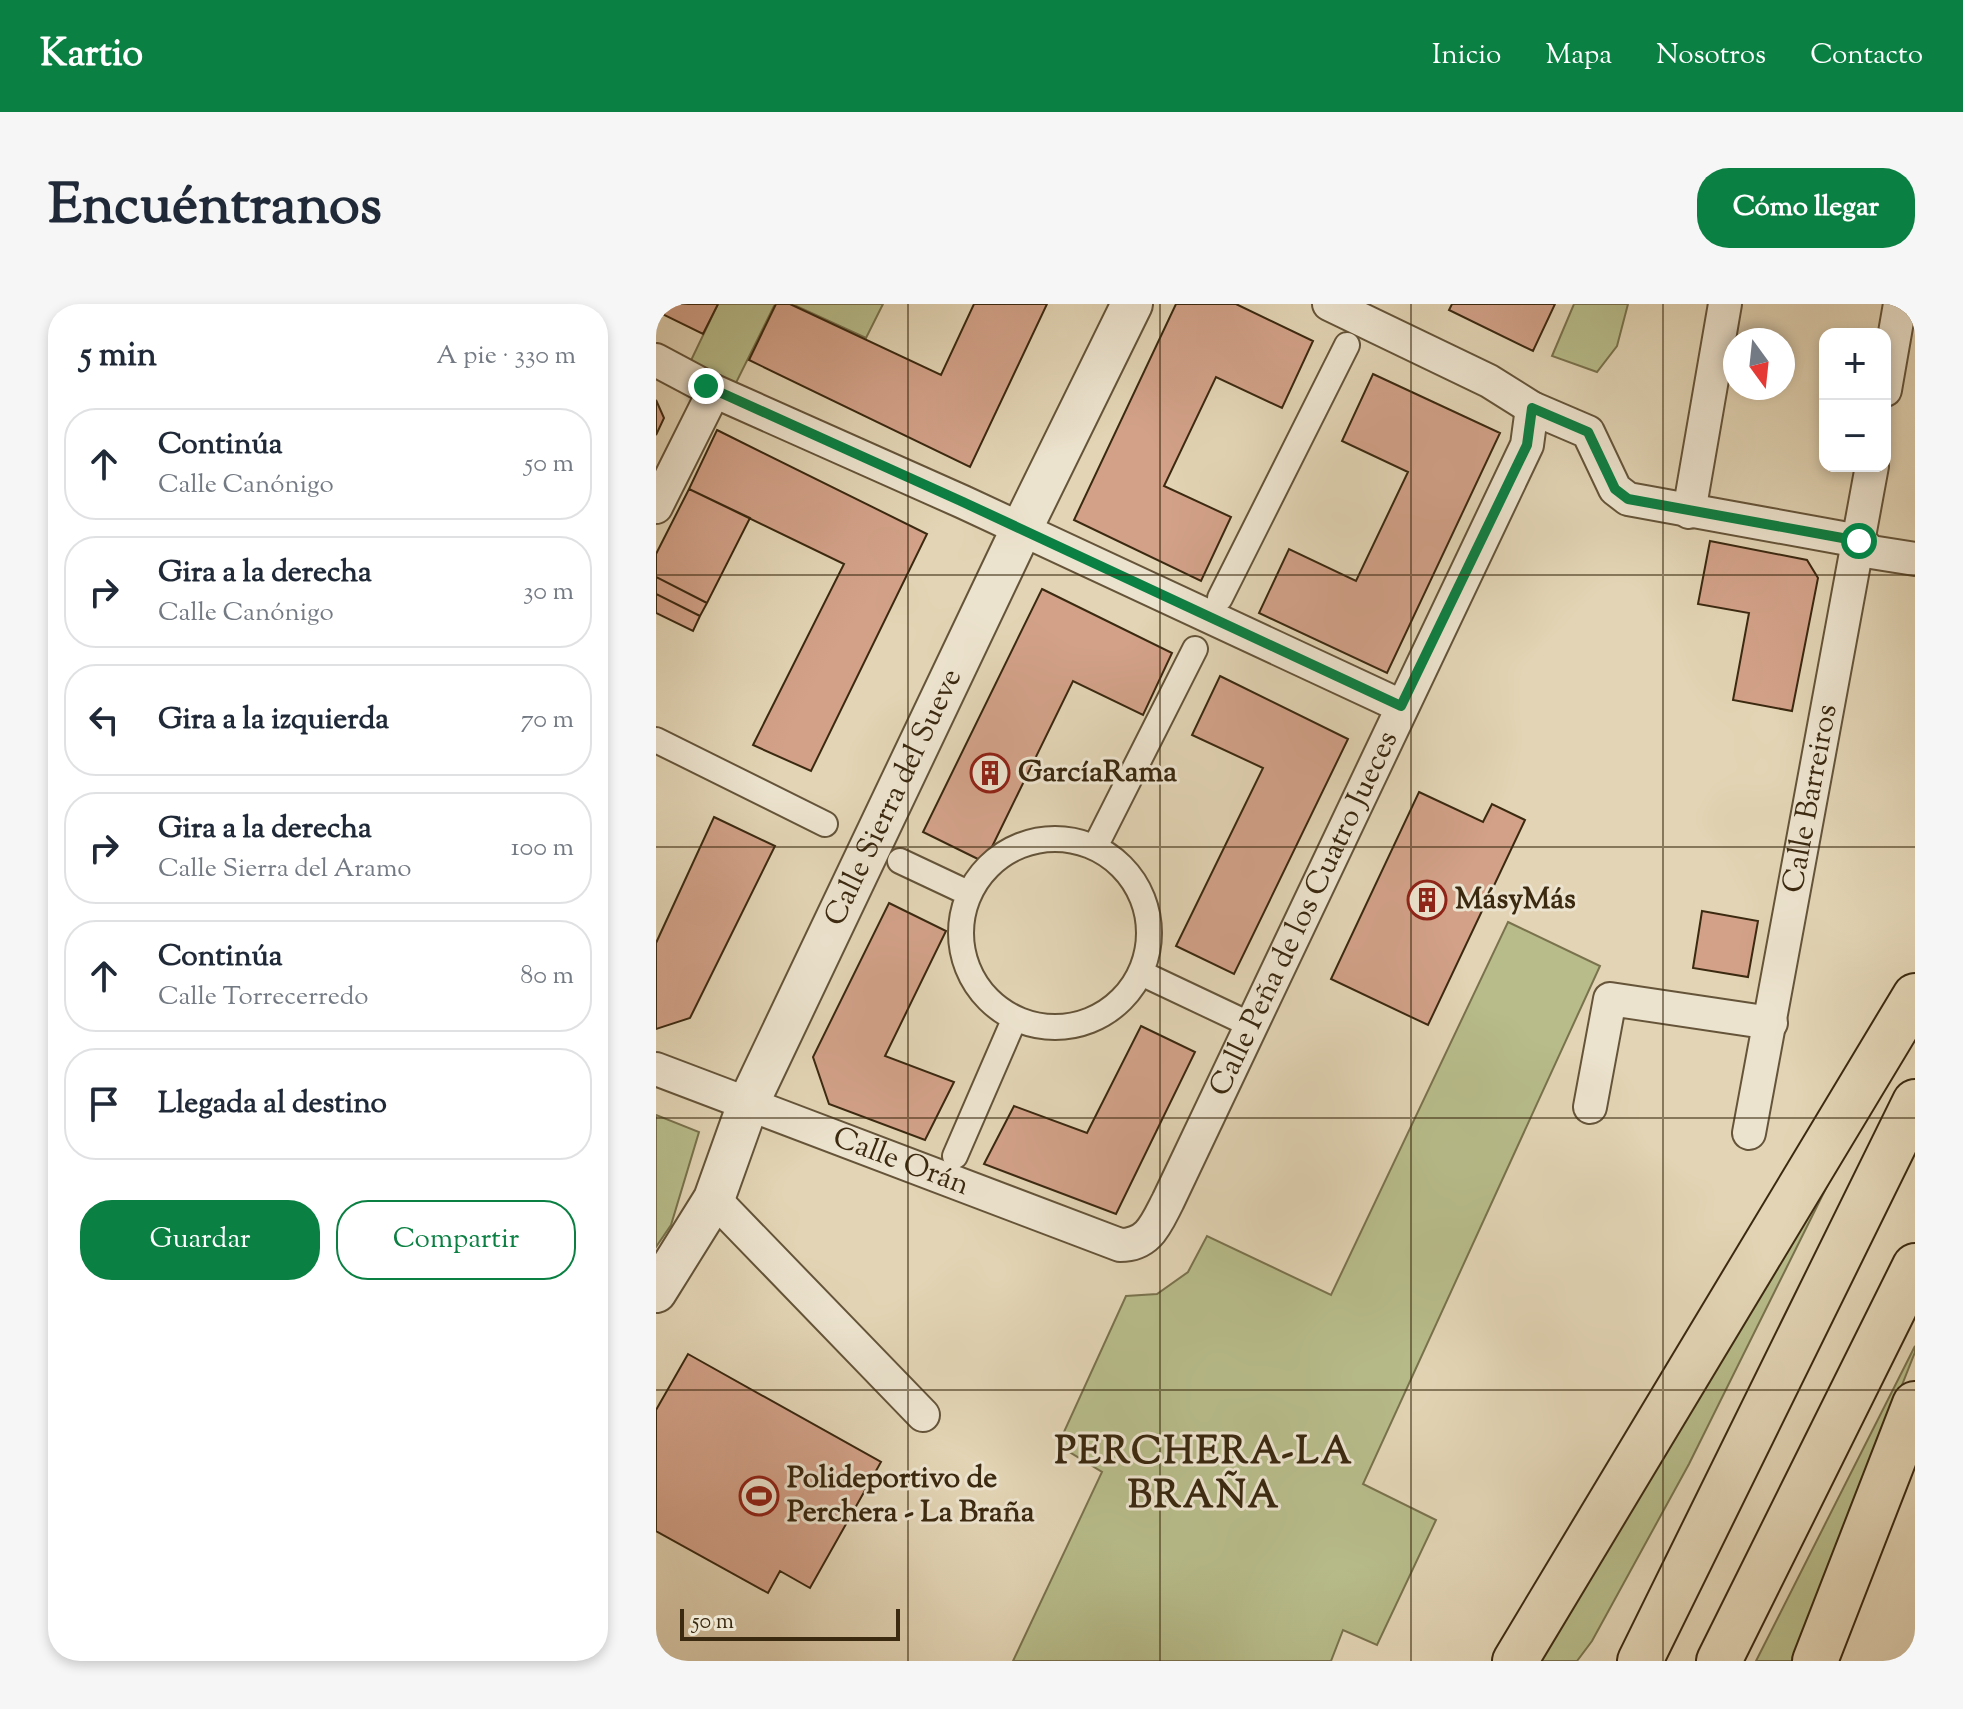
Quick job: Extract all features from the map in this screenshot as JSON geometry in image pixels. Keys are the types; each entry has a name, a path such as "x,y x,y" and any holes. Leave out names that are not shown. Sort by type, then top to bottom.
{"highway":[{"path":"1515,1661 1915,996"},
{"path":"1640,1661 1915,1102"},
{"path":"1719,1661 1915,1266"},
{"path":"1815,1661 1915,1404"},
{"path":"1616,1661 1707,1526"}],"street":[{"name":"Calle Sierra del Sueve","path":"656,1292 714,1199 748,1104 1132,304"},
{"path":"1329,304 1489,381 1532,408 1588,432 1615,489 1628,499 1859,541 1871,552 1915,559"},
{"path":"1689,512 1725,304"},
{"path":"1891,356 1900,304"},
{"path":"1220,598 1347,345"},
{"path":"656,360 714,391 963,502 1401,706"},
{"path":"656,507 714,391"},
{"name":"Calle Peña de los Cuatro Jueces","path":"1145,1239 1159,1218 1527,445 1532,408"},
{"name":"Calle Barreiros","path":"1749,1133 1871,472"},
{"path":"1095,847 1195,649"},
{"path":"656,740 825,824"},
{"path":"1067,839 1095,847 1120,864 1138,887 1148,915 1149,945 1141,973 1124,998 1101,1017 1073,1027 1043,1028 1014,1020 990,1003 971,979 961,951 960,921 968,893 985,869 1009,850 1037,840 1067,839"},
{"path":"900,861 968,893"},
{"path":"1141,973 1251,1025"},
{"path":"1590,1107 1610,999 1771,1023"},
{"path":"955,1156 1014,1020"},
{"name":"Calle Orán","path":"656,1069 1120,1245 1133,1245 1145,1239"},
{"path":"714,1199 923,1415"}],"green space":[{"path":"718,304 775,304 729,397 684,375"},
{"path":"792,304 883,304 866,338"},
{"path":"1574,304 1628,304 1617,346 1597,372 1552,356"},
{"path":"1508,922 1600,966 1363,1484 1436,1520 1377,1645 1343,1630 1331,1661 1013,1661 1102,1472 1058,1445 1126,1296 1157,1294 1188,1272 1207,1236 1331,1295"},
{"path":"656,1115 699,1132 671,1225 656,1247"},
{"path":"1845,1150 1689,1464 1592,1641 1577,1661 1535,1661"},
{"path":"1915,1346 1793,1661 1756,1661"}],"building":[{"path":"656,304 718,304 703,334 656,311"},
{"path":"776,304 790,304 941,375 974,304 1047,304 970,467 749,360"},
{"path":"1176,304 1236,304 1313,341 1282,408 1216,377 1164,486 1231,517 1201,581 1074,520"},
{"path":"1452,304 1555,304 1533,351 1449,310"},
{"path":"1373,374 1500,433 1387,673 1259,613 1289,549 1356,581 1408,472 1342,441"},
{"path":"656,400 664,418 656,435"},
{"path":"717,430 927,534 811,771 753,745 844,564 689,489"},
{"path":"689,489 750,518 707,603 656,577 656,554"},
{"path":"1710,541 1807,560 1818,578 1792,711 1733,700 1749,613 1698,604"},
{"path":"656,577 707,603 700,616 656,594"},
{"name":"GarcíaRama","path":"1042,589 1172,653 1143,715 1073,681 987,857 982,861 923,832"},
{"path":"656,594 700,616 693,631 656,613"},
{"path":"1220,676 1348,739 1234,974 1176,946 1263,768 1192,735"},
{"name":"MásyMás","path":"1419,792 1483,822 1492,804 1525,820 1428,1025 1331,979"},
{"path":"714,817 775,846 690,1018 656,1029 656,943"},
{"path":"889,903 946,931 885,1056 954,1082 925,1140 829,1104 813,1057"},
{"path":"1702,911 1758,921 1748,977 1693,968"},
{"path":"1141,1026 1195,1052 1116,1214 984,1164 1014,1106 1087,1133"},
{"name":"Polideportivo de Perchera - La Braña","path":"688,1354 881,1462 810,1588 780,1571 768,1593 656,1531 656,1410"}],"place":[{"name":"GarcíaRama","path":"990,773"},
{"name":"MásyMás","path":"1427,900"},
{"name":"Polideportivo de Perchera - La Braña","path":"759,1496"}],"district":[{"name":"PERCHERA-LA BRAÑA","path":"1204,1476"}],"route":[{"path":"706,386 1401,706 1527,445 1532,408 1588,432 1615,489 1628,499 1859,541"}]}
